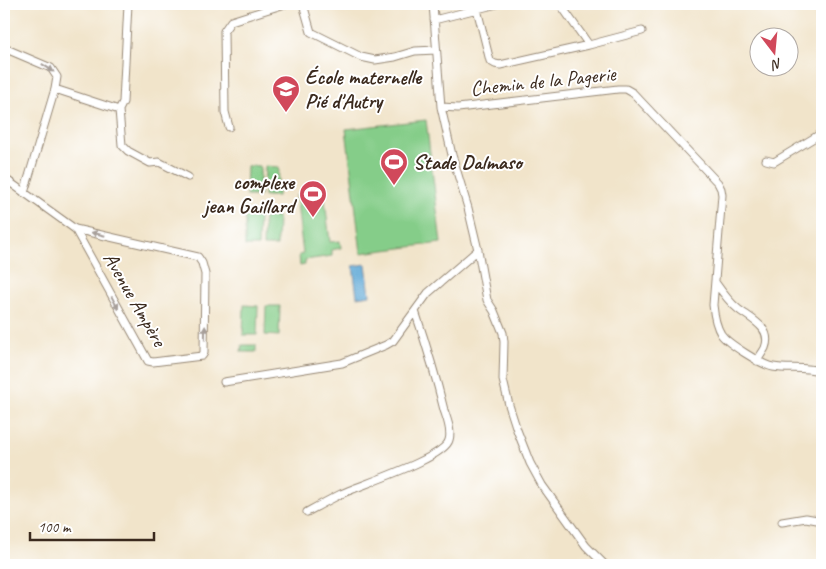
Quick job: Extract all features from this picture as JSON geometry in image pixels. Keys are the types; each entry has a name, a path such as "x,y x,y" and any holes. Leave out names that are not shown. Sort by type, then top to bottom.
{"street":[{"path":"128,4 123,102 119,110 122,145 128,151 150,163 159,162 188,177"},
{"path":"229,127 225,112 224,30 231,21 285,4"},
{"path":"303,4 312,32 361,57 375,60 416,51 436,50"},
{"path":"433,4 441,107 452,155 468,208 487,300 503,332 504,380 509,405 526,455 542,486 586,546 606,565"},
{"path":"434,20 497,4"},
{"path":"560,4 589,45"},
{"path":"820,4 822,8"},
{"path":"477,9 490,61 495,64 589,45 642,31"},
{"path":"4,48 51,68 56,78 55,89 24,192"},
{"path":"55,89 119,110"},
{"name":"Chemin de la Pagerie","path":"441,107 458,108 618,89 626,89 633,93 722,189 713,305 715,319 722,336 757,361 773,367 805,368 822,372"},
{"path":"766,160 774,162 822,134"},
{"path":"4,178 76,229"},
{"name":"Avenue Ampère","path":"76,229 198,257 202,262 205,274 204,353 202,356 148,361 76,229"},
{"path":"224,382 342,363 386,346 393,341 428,293 478,250"},
{"path":"716,282 727,299 762,326 765,332 765,347 757,361"},
{"path":"307,512 341,494 426,459 446,447 449,442 450,433 433,367 414,311"},
{"path":"782,522 806,518 822,520"}],"green space":[{"name":"Stade Dalmaso","path":"426,120 441,243 361,253 346,129"},
{"path":"247,166 260,166 260,196 246,196"},
{"path":"265,166 279,167 278,196 264,196"},
{"name":"complexe jean Gaillard","path":"324,192 330,242 340,241 341,248 332,250 332,256 305,260 305,265 300,266 299,255 303,254 296,195"},
{"path":"245,216 259,217 258,246 245,246"},
{"path":"264,217 278,217 277,246 263,246"},
{"path":"244,305 258,306 257,335 243,335"},
{"path":"266,306 280,306 279,336 265,335"},
{"path":"242,345 256,345 256,352 241,352"}],"water":[{"path":"366,264 370,295 357,297 353,266"}],"place":[{"name":"École maternelle Pié d'Autry","path":"286,113"},
{"name":"Stade Dalmaso","path":"394,186"},
{"name":"complexe jean Gaillard","path":"313,218"}]}
